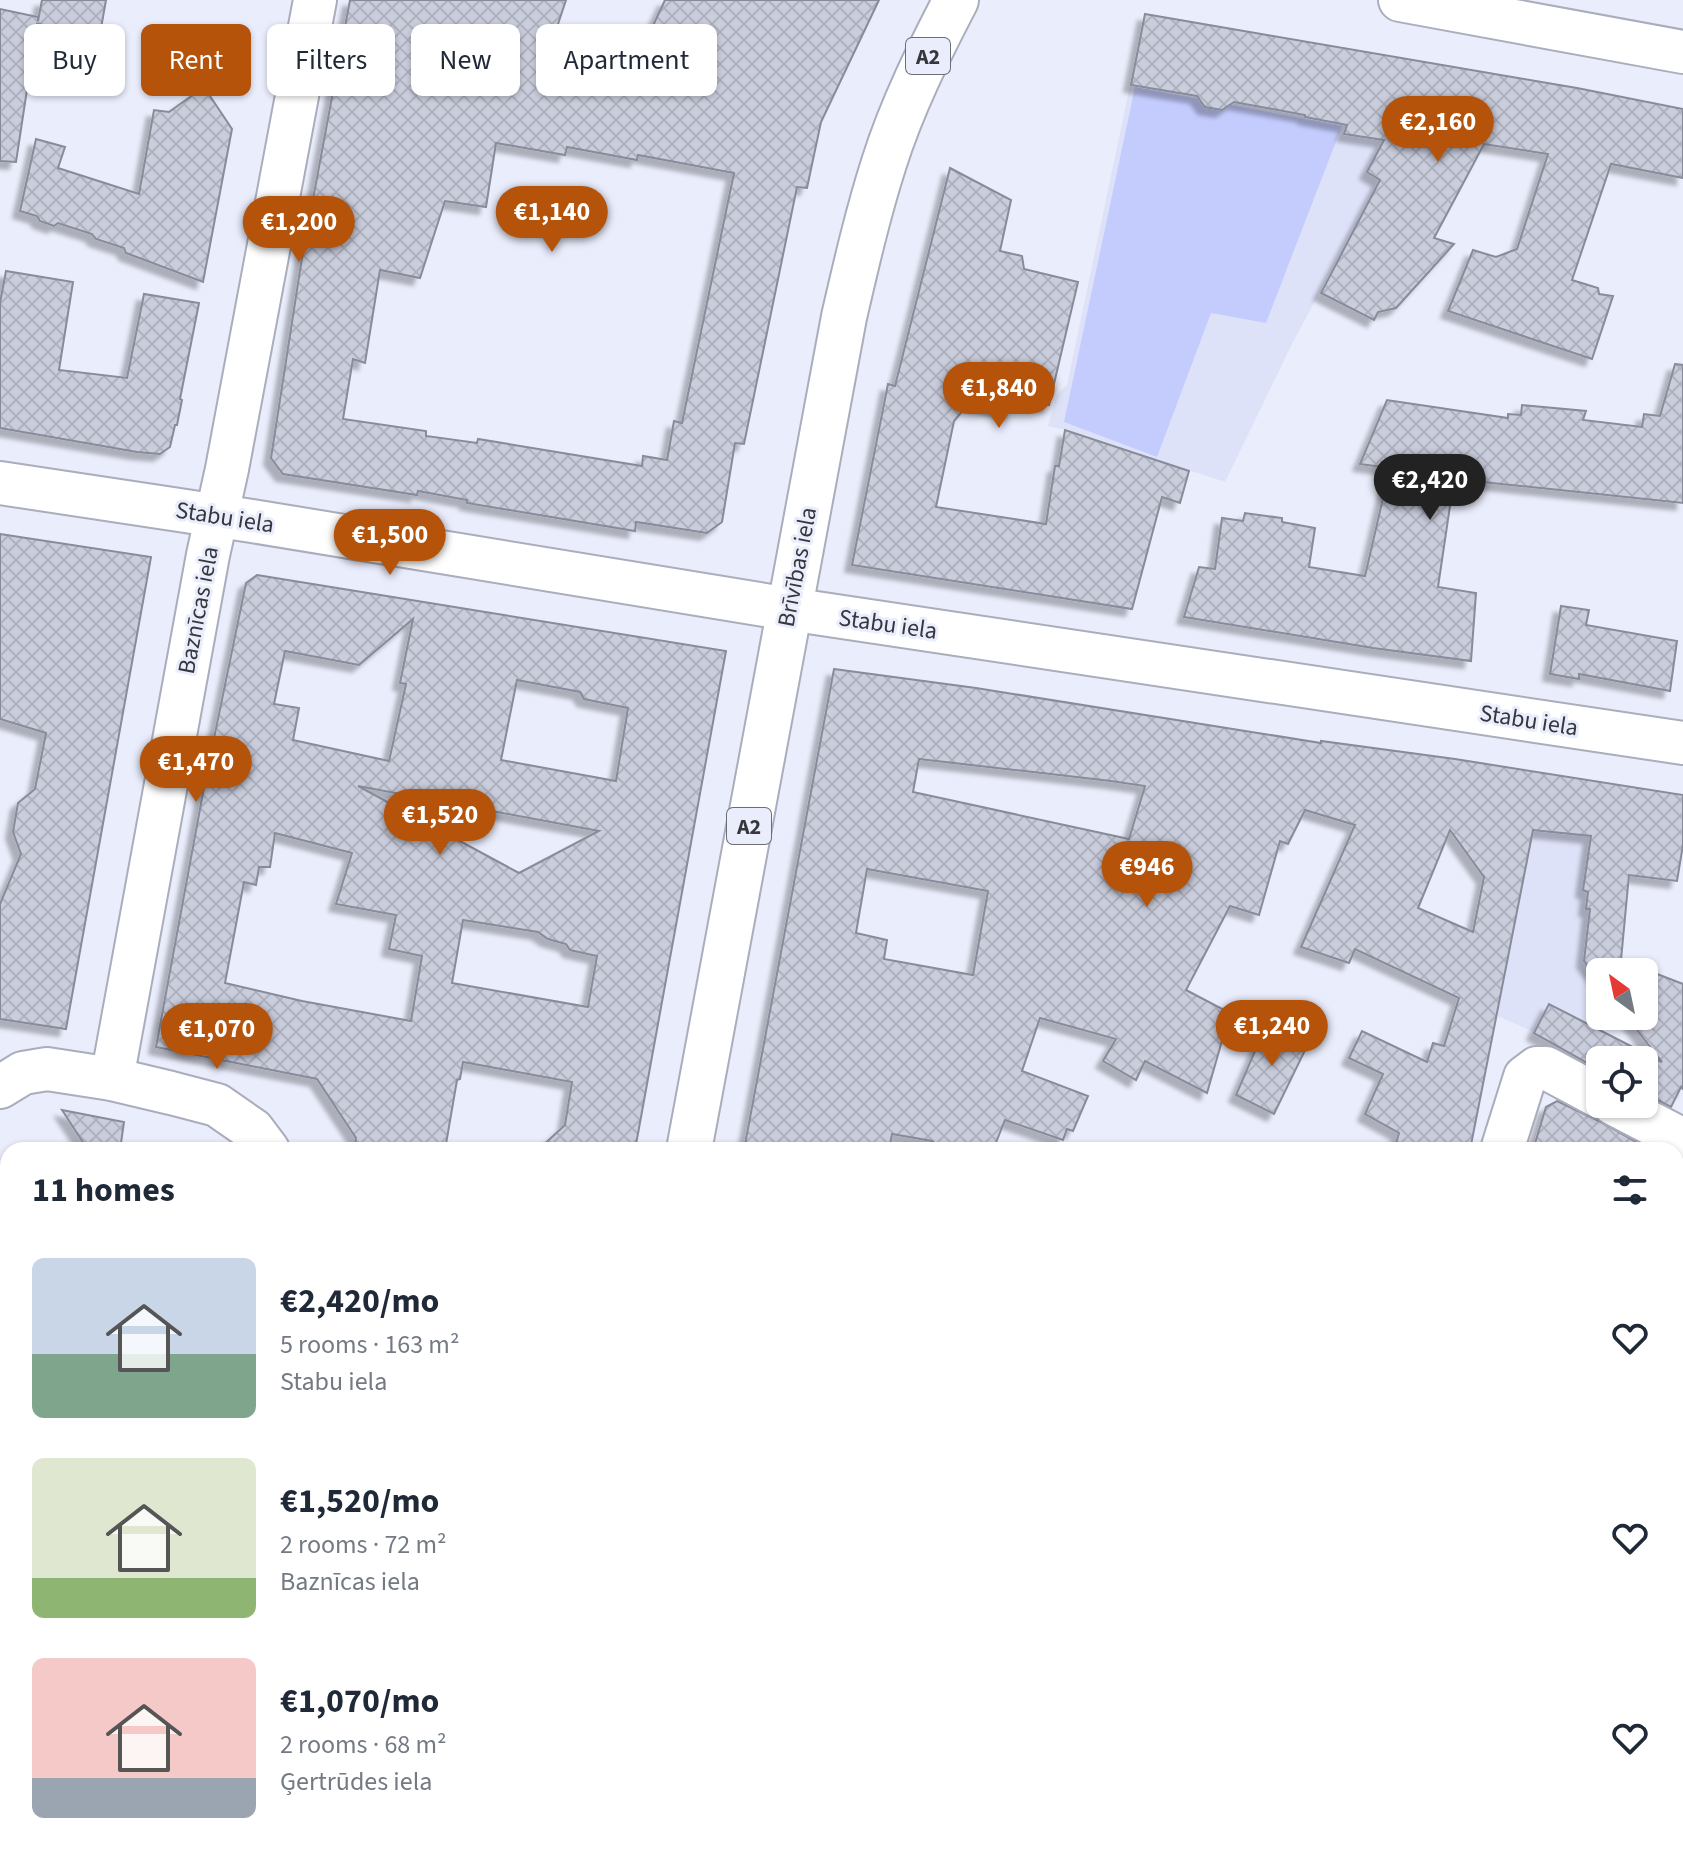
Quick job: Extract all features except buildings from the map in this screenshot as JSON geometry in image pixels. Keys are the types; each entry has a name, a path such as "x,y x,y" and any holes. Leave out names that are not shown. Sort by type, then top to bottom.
{"highway":[{"name":"Brīvības iela","path":"690,1142 844,317 867,218 903,114 956,0"}],"street":[{"name":"Baznīcas iela","path":"112,1079 208,555 315,0"},
{"path":"1400,0 1683,52"},
{"name":"Stabu iela","path":"0,483 789,609 1683,743"},
{"path":"1505,1142 1529,1072 1546,1068 1586,1089"},
{"path":"0,1087 23,1073 47,1069 112,1079 217,1105 253,1130 262,1142"},
{"path":"1641,1118 1683,1140"}],"shaded area":[{"path":"1145,14 1426,62 1380,180 1292,344 1225,482 1048,426 1057,394 1067,385"},
{"path":"1135,87 1342,126 1266,323 1211,313 1157,457 1064,422"},
{"path":"1544,775 1632,840 1621,958 1586,958 1586,1030 1596,1030 1591,1046 1586,1046 1586,1059 1564,1048 1579,1019 1550,1004 1534,1032 1497,1016"}]}
